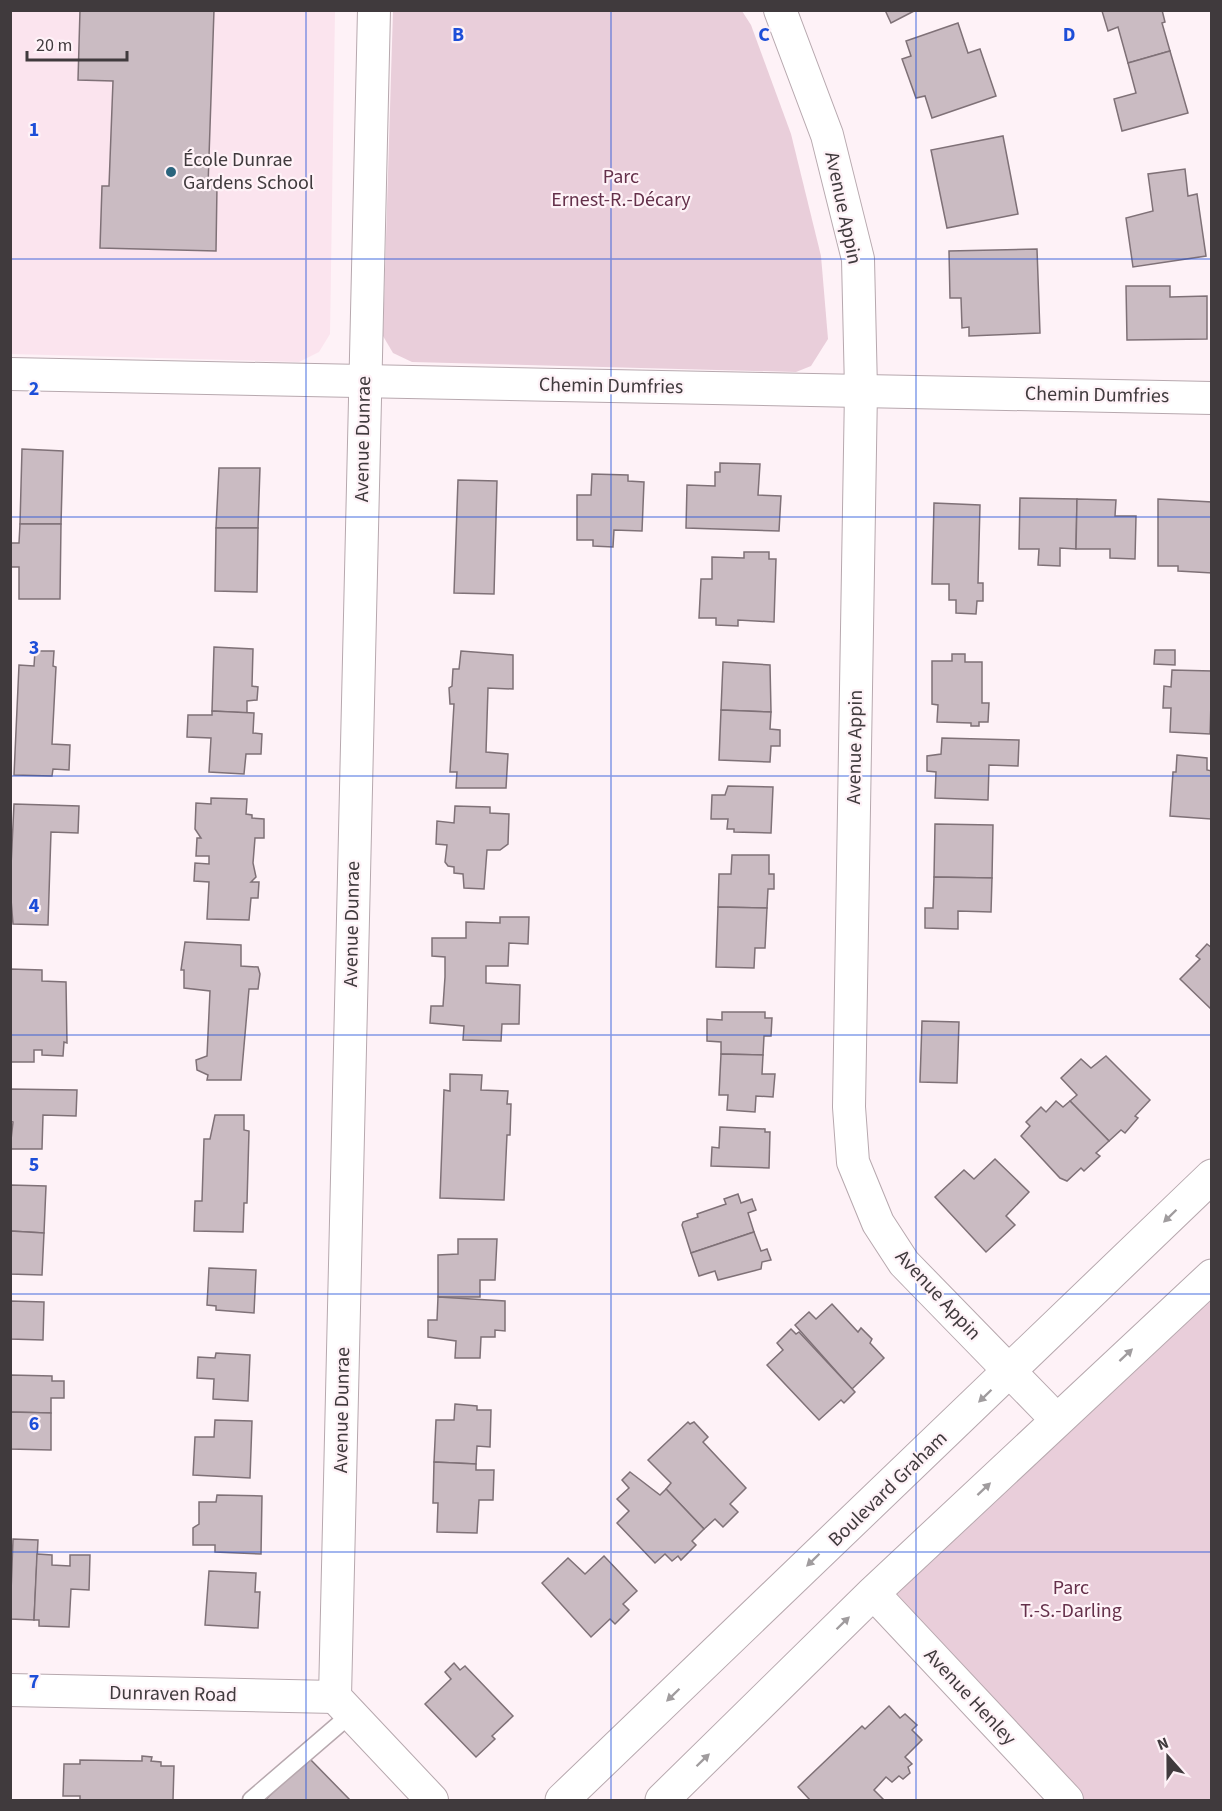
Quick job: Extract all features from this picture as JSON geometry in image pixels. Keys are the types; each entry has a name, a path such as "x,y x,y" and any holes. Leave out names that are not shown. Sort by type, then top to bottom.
{"street":[{"name":"Avenue Dunrae","path":"343,1705 364,381 374,10"},
{"name":"Avenue Appin","path":"780,10 827,135 858,259 861,390 849,1107 854,1162 878,1223 904,1263 1057,1420"},
{"name":"Chemin Dumfries","path":"10,374 1212,398"},
{"name":"Boulevard Graham","path":"562,1800 1212,1176"},
{"path":"662,1800 873,1593 1212,1276"},
{"name":"Avenue Henley","path":"873,1593 1067,1800"},
{"name":"Dunraven Road","path":"10,1690 343,1705"},
{"path":"343,1705 432,1800"}],"lane":[{"path":"251,1800 343,1705"}],"shaded area":[{"name":"École Dunrae Gardens School","path":"11,11 335,11 330,334 319,352 299,362 11,354"}],"green space":[{"name":"Parc Ernest-R.-Décary","path":"393,11 742,11 751,25 791,134 821,256 828,339 811,366 796,372 412,362 393,353 383,336"},
{"name":"Parc T.-S.-Darling","path":"1211,1276 1211,1800 1067,1800 873,1593"}],"building":[{"name":"École Dunrae Gardens School","path":"80,10 214,10 208,186 217,186 216,251 100,248 102,186 109,186 113,81 78,80"},
{"path":"885,10 916,10 891,23"},
{"path":"1162,10 1165,22 1162,23 1170,51 1128,63 1118,27 1108,31 1102,11"},
{"path":"958,23 968,53 980,49 996,96 932,118 925,96 916,98 902,59 911,56 906,41"},
{"path":"1170,51 1188,113 1122,131 1114,99 1136,93 1128,63"},
{"path":"1003,136 1018,214 947,228 931,150"},
{"path":"1185,169 1188,196 1197,194 1206,256 1133,267 1126,218 1153,211 1148,174"},
{"path":"1037,249 1040,333 969,336 969,327 962,328 961,298 950,298 949,251"},
{"path":"1126,286 1170,286 1170,297 1207,296 1207,339 1127,340"},
{"path":"22,449 63,451 61,524 20,524"},
{"path":"720,463 760,464 758,495 781,496 779,531 686,528 687,485 715,486 715,472 720,472"},
{"path":"219,468 260,468 258,528 216,528"},
{"path":"592,474 628,475 628,481 644,482 642,531 614,530 613,547 593,546 593,540 577,540 577,495 591,495"},
{"path":"458,480 497,481 494,594 454,593"},
{"path":"1020,498 1077,499 1076,549 1060,548 1060,566 1038,565 1039,549 1019,549"},
{"path":"1077,499 1116,500 1115,516 1136,516 1135,559 1110,558 1110,549 1076,549"},
{"path":"1158,499 1212,502 1212,573 1178,571 1178,566 1158,566"},
{"path":"934,503 980,505 978,583 983,583 983,601 977,601 976,614 956,613 956,600 949,600 949,584 932,584"},
{"path":"20,524 61,524 60,599 19,599 19,567 10,567 10,543 19,543"},
{"path":"216,528 258,528 257,592 215,591"},
{"path":"744,552 769,552 769,559 776,559 774,622 738,620 738,626 716,625 716,618 699,618 701,579 712,579 712,557 744,558"},
{"path":"214,647 253,649 252,686 258,687 257,700 247,701 247,713 212,711"},
{"path":"1155,650 1175,650 1175,665 1154,664"},
{"path":"35,651 54,651 53,666 56,667 52,744 70,745 69,770 53,769 52,776 14,775 19,665 34,666"},
{"path":"461,651 513,655 513,689 488,688 486,752 508,754 506,788 456,788 457,772 450,772 454,704 450,704 449,688 452,686 453,669 459,669"},
{"path":"952,654 965,654 965,662 982,662 982,703 989,703 988,722 979,722 979,726 971,726 971,723 937,722 938,705 932,704 932,661 952,661"},
{"path":"723,662 770,665 771,712 721,710"},
{"path":"1172,670 1212,671 1210,734 1170,732 1171,708 1163,708 1164,686 1171,687"},
{"path":"721,710 771,712 770,729 780,730 780,746 771,746 770,762 719,760"},
{"path":"212,711 254,713 253,733 262,734 261,754 246,754 244,774 209,772 211,738 187,737 188,715 212,715"},
{"path":"942,738 1019,740 1018,766 989,765 988,800 935,798 936,772 927,771 927,756 941,754"},
{"path":"1177,755 1207,758 1207,770 1212,771 1211,819 1170,816 1173,772 1176,772"},
{"path":"728,786 773,787 771,833 734,832 734,829 727,829 728,819 711,819 712,795 725,795"},
{"path":"211,798 247,799 246,814 252,815 252,818 264,819 264,838 255,838 253,863 256,877 251,882 259,882 258,898 251,898 249,920 207,919 209,882 194,881 195,863 209,864 209,856 196,856 197,838 201,838 195,829 196,803 211,804"},
{"path":"14,804 79,806 78,833 51,832 48,925 13,924 10,887"},
{"path":"455,806 490,807 490,813 509,814 508,844 500,850 487,850 484,889 464,888 463,874 454,873 454,867 448,866 445,862 447,845 436,844 437,821 454,823"},
{"path":"935,824 993,825 992,878 934,877"},
{"path":"732,855 769,855 769,874 774,874 774,889 768,889 767,908 718,907 719,874 731,874"},
{"path":"934,877 992,878 991,912 958,911 958,929 925,928 925,908 933,908"},
{"path":"718,907 767,908 765,948 755,948 754,968 716,967"},
{"path":"500,917 529,917 528,944 509,943 508,966 486,966 486,983 520,985 519,1024 502,1024 501,1041 463,1040 464,1026 430,1023 431,1006 443,1006 445,977 445,957 432,956 432,938 466,938 466,922 500,923"},
{"path":"185,942 241,945 241,966 258,967 260,974 258,989 249,989 241,1080 207,1080 208,1075 197,1070 196,1060 207,1056 210,991 184,988 184,970 181,970"},
{"path":"1207,944 1212,948 1212,1010 1180,979 1200,959 1196,956"},
{"path":"10,969 42,970 42,981 66,982 67,1043 64,1042 63,1056 42,1055 42,1050 34,1050 34,1062 10,1062"},
{"path":"722,1012 765,1012 765,1018 772,1018 771,1036 764,1036 763,1055 721,1054 721,1042 707,1041 707,1019 722,1020"},
{"path":"922,1021 959,1022 957,1083 920,1082"},
{"path":"721,1054 763,1055 762,1074 775,1074 773,1097 756,1096 755,1112 727,1110 728,1095 719,1095"},
{"path":"1106,1056 1150,1100 1135,1116 1138,1118 1125,1133 1121,1130 1109,1141 1070,1101 1077,1095 1061,1078 1081,1059 1091,1068"},
{"path":"450,1074 482,1075 481,1090 508,1091 507,1104 511,1104 510,1135 507,1135 504,1200 440,1198 444,1090 450,1091"},
{"path":"10,1089 77,1090 76,1116 43,1115 42,1149 10,1149 13,1122 10,1121"},
{"path":"1056,1101 1063,1107 1070,1101 1109,1141 1096,1153 1100,1156 1084,1171 1081,1168 1067,1181 1060,1178 1021,1136 1030,1126 1026,1122 1041,1107 1046,1112"},
{"path":"215,1115 244,1115 244,1130 249,1131 247,1203 244,1203 243,1232 194,1231 195,1201 202,1201 204,1139 210,1139"},
{"path":"720,1127 765,1129 765,1132 770,1132 769,1168 711,1166 712,1147 719,1148"},
{"path":"995,1159 1029,1192 1006,1216 1015,1225 986,1252 935,1197 964,1170 974,1179"},
{"path":"10,1185 46,1186 44,1233 10,1231"},
{"path":"738,1194 741,1203 752,1199 756,1210 748,1213 754,1232 691,1253 683,1222 698,1217 697,1214 726,1204 724,1199"},
{"path":"10,1231 44,1233 42,1275 10,1274"},
{"path":"754,1232 761,1251 767,1249 771,1260 762,1262 761,1269 718,1280 715,1271 699,1276 691,1253"},
{"path":"458,1239 497,1239 495,1280 480,1280 480,1297 438,1297 438,1255 458,1254"},
{"path":"209,1268 256,1270 254,1313 216,1310 216,1306 207,1305"},
{"path":"438,1297 505,1301 505,1331 495,1330 495,1337 481,1337 480,1358 455,1358 456,1341 428,1337 428,1320 437,1320"},
{"path":"10,1301 44,1302 43,1340 10,1339"},
{"path":"832,1304 858,1332 861,1328 872,1339 870,1343 884,1358 852,1389 795,1325 809,1312 816,1319"},
{"path":"791,1329 796,1334 799,1332 855,1392 844,1403 841,1400 819,1420 767,1365 783,1350 777,1343"},
{"path":"216,1353 250,1355 248,1401 213,1399 214,1379 197,1378 198,1357 215,1358"},
{"path":"10,1375 52,1376 52,1381 64,1381 64,1398 51,1398 51,1413 10,1412"},
{"path":"455,1404 477,1406 477,1410 491,1410 490,1447 477,1446 476,1464 434,1462 436,1420 454,1420"},
{"path":"10,1412 51,1413 51,1450 10,1449"},
{"path":"215,1420 252,1421 250,1478 193,1475 195,1437 214,1437"},
{"path":"688,1422 690,1424 694,1422 708,1437 703,1442 746,1488 730,1504 738,1512 723,1527 715,1519 704,1529 666,1489 671,1483 648,1460"},
{"path":"434,1462 476,1464 476,1470 494,1470 493,1500 479,1500 477,1533 437,1532 438,1503 433,1503"},
{"path":"630,1472 660,1495 666,1489 704,1529 692,1541 696,1545 681,1560 678,1556 672,1561 665,1554 655,1563 617,1523 629,1511 617,1499 629,1488 622,1480"},
{"path":"217,1495 262,1496 261,1554 215,1552 215,1545 193,1545 193,1528 199,1524 199,1502 216,1502"},
{"path":"13,1539 38,1540 34,1620 10,1619"},
{"path":"37,1554 52,1555 52,1565 70,1566 70,1555 90,1555 89,1590 71,1589 69,1627 39,1626 39,1620 34,1620"},
{"path":"604,1556 637,1591 623,1604 629,1610 615,1624 610,1619 591,1637 542,1583 568,1558 585,1574"},
{"path":"209,1571 256,1573 255,1592 260,1592 258,1628 205,1625"},
{"path":"454,1663 460,1670 465,1666 513,1716 492,1736 495,1739 476,1757 425,1704 451,1679 445,1672"},
{"path":"889,1706 900,1718 905,1714 917,1725 912,1730 922,1740 905,1757 912,1764 908,1767 910,1773 903,1779 899,1776 892,1782 886,1777 874,1790 884,1800 810,1800 798,1787 862,1726 865,1729"},
{"path":"142,1756 152,1757 151,1761 161,1762 161,1766 174,1766 173,1800 80,1800 80,1796 63,1796 64,1764 80,1764 80,1760 142,1761"},
{"path":"309,1758 350,1800 265,1800"}],"place":[{"name":"École Dunrae Gardens School","path":"171,172"}]}
